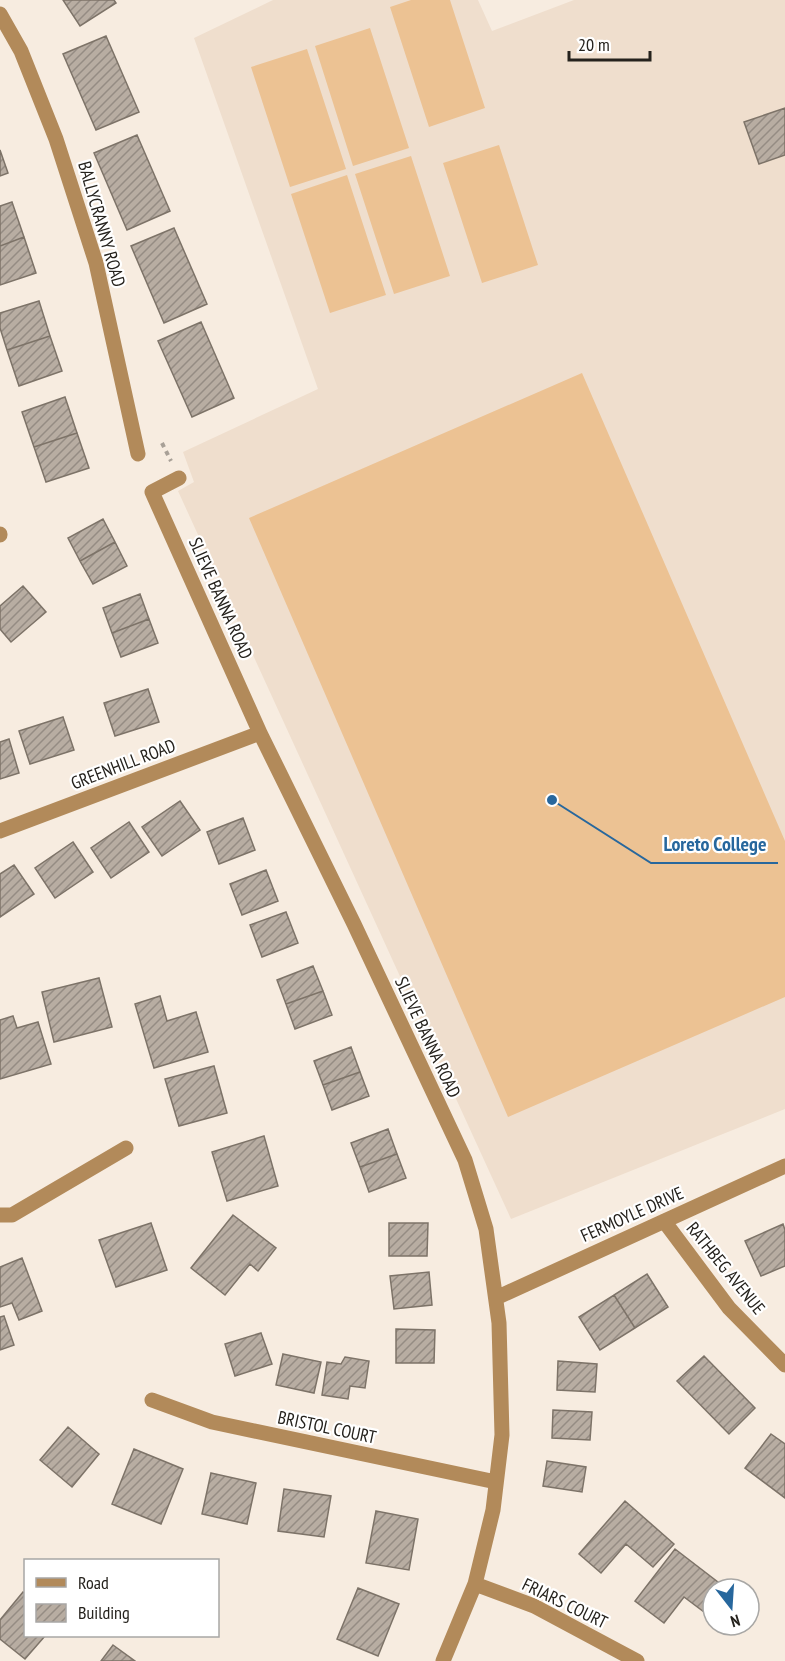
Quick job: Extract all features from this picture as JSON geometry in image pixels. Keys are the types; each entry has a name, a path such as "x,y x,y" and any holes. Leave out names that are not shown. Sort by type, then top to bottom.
{"street":[{"name":"BALLYCRANNY ROAD","path":"0,14 21,51 56,139 96,263 138,454"},
{"name":"SLIEVE BANNA ROAD","path":"179,478 152,492 261,733 465,1160 486,1229 499,1323 502,1436 493,1510 475,1584 443,1661"},
{"name":"GREENHILL ROAD","path":"0,831 261,733"},
{"path":"0,1215 12,1215 126,1148"},
{"name":"FERMOYLE DRIVE","path":"496,1298 785,1166"},
{"name":"RATHBEG AVENUE","path":"664,1221 729,1308 785,1365"},
{"name":"BRISTOL COURT","path":"152,1400 212,1422 496,1482"},
{"name":"FRIARS COURT","path":"475,1584 534,1606 636,1661"}],"shaded area":[{"path":"273,0 478,0 492,31 574,0 785,0 785,1109 511,1219 178,491 194,482 183,452 318,389 194,38"},
{"path":"411,0 450,0 485,108 429,127 390,7"},
{"path":"370,28 409,148 353,166 315,46"},
{"path":"307,49 346,169 290,187 251,67"},
{"path":"499,145 538,265 482,283 443,163"},
{"path":"411,156 450,276 394,294 355,174"},
{"path":"347,175 386,295 330,313 291,194"},
{"path":"582,373 785,841 785,997 508,1117 249,518"}],"building":[{"path":"63,0 114,0 116,3 80,26"},
{"path":"106,36 139,112 96,130 63,54"},
{"path":"785,108 785,155 759,164 744,122"},
{"path":"137,135 170,211 127,230 94,153"},
{"path":"0,150 8,173 0,176"},
{"path":"12,202 24,237 0,246 0,206"},
{"path":"174,228 207,304 164,323 131,246"},
{"path":"24,237 36,273 0,285 0,246"},
{"path":"39,301 50,336 7,350 0,328 0,313"},
{"path":"201,322 234,398 192,417 158,341"},
{"path":"50,336 62,371 19,386 7,350"},
{"path":"65,397 77,433 34,447 22,412"},
{"path":"77,433 89,468 46,482 34,447"},
{"path":"103,519 115,542 80,561 68,538"},
{"path":"115,542 127,566 93,584 80,561"},
{"path":"23,586 46,612 11,642 0,629 0,606"},
{"path":"140,594 149,619 112,633 103,608"},
{"path":"149,619 158,643 121,657 112,633"},
{"path":"148,689 159,722 115,736 104,703"},
{"path":"63,717 74,750 30,764 19,731"},
{"path":"9,739 19,773 0,779 0,742"},
{"path":"180,801 200,830 162,856 142,827"},
{"path":"243,818 255,850 219,864 207,832"},
{"path":"129,822 149,852 111,878 91,848"},
{"path":"73,842 93,872 55,898 35,868"},
{"path":"14,865 34,894 0,917 0,874"},
{"path":"266,870 278,901 242,915 230,884"},
{"path":"286,912 298,943 262,957 250,925"},
{"path":"313,966 323,991 286,1004 277,980"},
{"path":"99,978 112,1027 54,1042 42,992"},
{"path":"323,991 332,1015 295,1029 286,1004"},
{"path":"160,996 167,1021 196,1012 208,1052 154,1068 135,1004"},
{"path":"13,1016 17,1028 38,1022 51,1064 0,1079 0,1020"},
{"path":"351,1047 360,1072 323,1085 314,1061"},
{"path":"214,1066 227,1113 179,1126 165,1079"},
{"path":"360,1072 369,1096 332,1110 323,1085"},
{"path":"388,1129 397,1154 360,1167 351,1143"},
{"path":"264,1136 278,1186 227,1201 212,1152"},
{"path":"397,1154 406,1178 369,1192 360,1167"},
{"path":"233,1215 276,1248 258,1271 250,1264 225,1295 191,1268"},
{"path":"151,1223 167,1270 116,1287 99,1240"},
{"path":"389,1223 428,1223 427,1256 389,1256"},
{"path":"783,1224 785,1266 761,1276 745,1241"},
{"path":"22,1258 42,1311 19,1320 12,1303 0,1307 0,1267"},
{"path":"429,1272 432,1305 394,1309 390,1276"},
{"path":"647,1274 668,1307 635,1328 614,1295"},
{"path":"614,1295 635,1328 600,1350 579,1317"},
{"path":"4,1316 14,1345 0,1350 0,1317"},
{"path":"396,1329 435,1330 434,1363 396,1363"},
{"path":"261,1333 272,1364 235,1376 225,1344"},
{"path":"283,1354 321,1362 314,1393 276,1385"},
{"path":"704,1356 755,1408 729,1434 677,1381"},
{"path":"345,1357 369,1361 365,1388 350,1386 348,1399 322,1395 327,1362 341,1364"},
{"path":"558,1361 597,1364 595,1392 557,1390"},
{"path":"553,1410 592,1412 590,1440 552,1438"},
{"path":"68,1427 99,1454 72,1487 40,1460"},
{"path":"771,1434 785,1444 785,1498 745,1468"},
{"path":"134,1449 183,1469 161,1524 112,1504"},
{"path":"547,1461 586,1467 582,1492 543,1486"},
{"path":"211,1473 256,1483 247,1524 202,1514"},
{"path":"284,1489 331,1496 324,1537 278,1531"},
{"path":"625,1501 674,1544 653,1567 626,1544 601,1573 579,1554"},
{"path":"376,1511 418,1519 409,1570 366,1563"},
{"path":"675,1549 711,1577 701,1577 701,1610 684,1597 664,1623 635,1601"},
{"path":"358,1588 399,1604 378,1656 337,1639"},
{"path":"23,1592 24,1637 44,1637 25,1659 0,1639 0,1620"},
{"path":"113,1645 135,1661 101,1661"}],"place":[{"name":"Loreto College","path":"552,800"}]}
